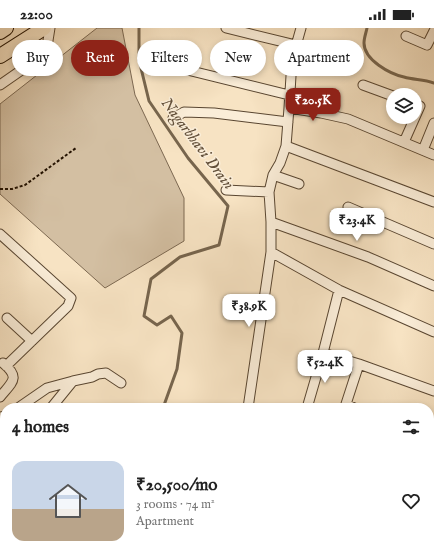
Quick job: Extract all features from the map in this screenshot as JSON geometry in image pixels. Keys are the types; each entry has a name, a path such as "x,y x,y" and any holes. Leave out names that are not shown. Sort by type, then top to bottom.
{"highway":[{"path":"0,32 6,28"},
{"path":"0,56 44,28"}],"street":[{"path":"0,85 46,53 50,28"},
{"path":"226,28 278,40"},
{"path":"297,40 301,28"},
{"path":"406,36 427,45 434,31"},
{"path":"202,74 289,95"},
{"path":"249,403 271,252 269,192 273,175 280,163 286,146 291,76"},
{"path":"363,85 386,93"},
{"path":"289,108 348,119 434,155"},
{"path":"173,118 184,112 214,113 288,122"},
{"path":"423,150 434,123"},
{"path":"404,142 412,124"},
{"path":"286,146 434,202"},
{"path":"273,175 300,184"},
{"path":"226,190 269,192"},
{"path":"348,207 434,244"},
{"path":"271,222 368,257 434,286"},
{"path":"0,234 71,298 68,306 32,341 4,364 14,375 13,381 0,397"},
{"path":"271,252 339,290 434,332"},
{"path":"308,403 339,290"},
{"path":"7,318 32,341"},
{"path":"323,353 359,364 434,392"},
{"path":"349,403 359,364"},
{"path":"25,403 47,388 98,374 106,373 121,383"},
{"path":"55,403 73,381"}],"path":[{"path":"0,189 12,189 25,186 76,148"}],"shaded area":[{"path":"97,28 122,28 124,40 82,40"},
{"path":"71,48 71,76 129,76 129,64 135,95 184,198 184,241 105,288 0,194 0,104 36,76 63,76 63,55"}],"waterway":[{"name":"Nagarbhavi Drain","path":"139,28 139,60 149,101 188,158 228,206 219,245 180,257 151,279 144,316 157,325 171,316 182,333 177,369 165,403"},
{"path":"367,28 364,41 365,49 368,55 379,65 398,75 434,83"}]}
